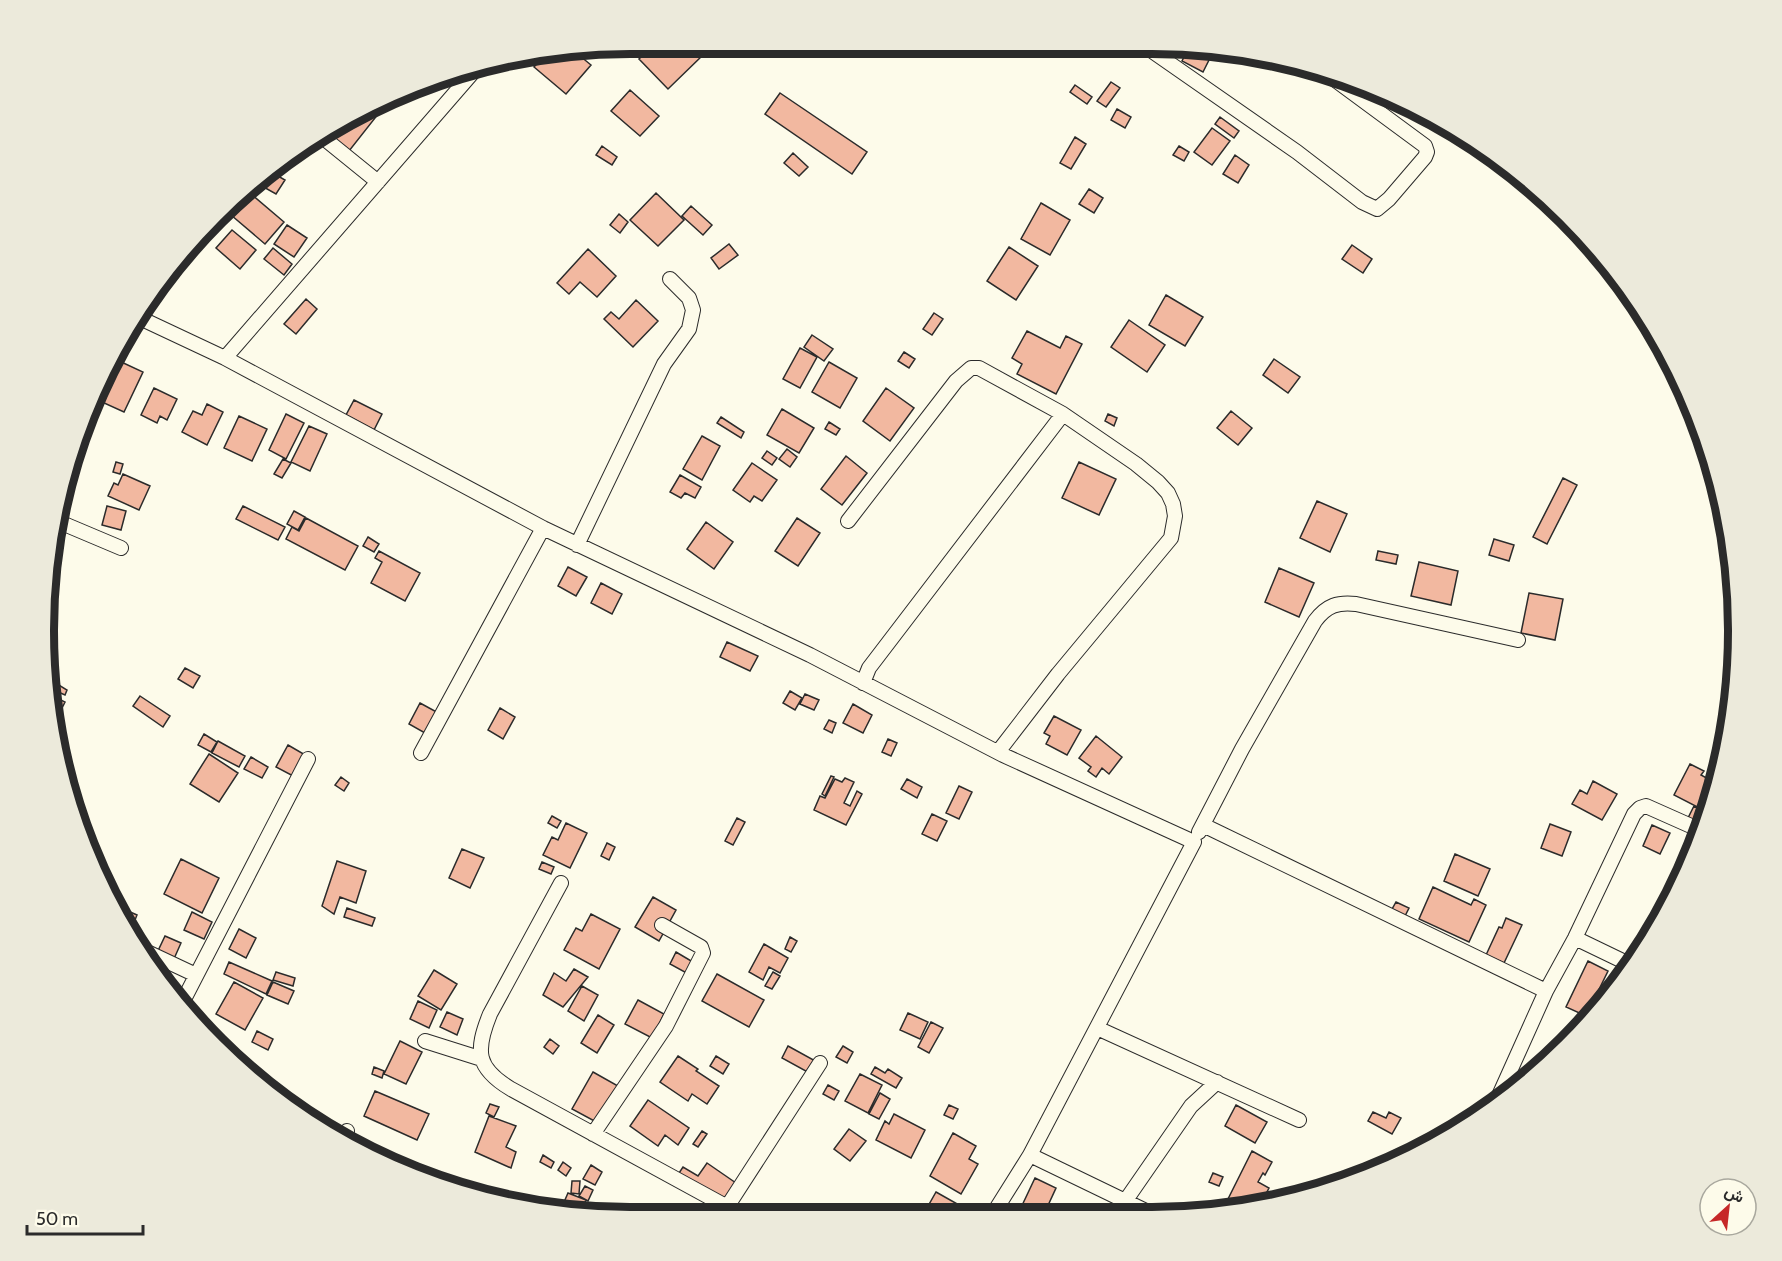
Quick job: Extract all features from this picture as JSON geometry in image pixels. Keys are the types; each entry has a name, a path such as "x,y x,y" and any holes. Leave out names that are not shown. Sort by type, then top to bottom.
{"street":[{"path":"1157,54 1297,152 1362,202 1377,209 1389,199 1427,152 1425,146 1348,89"},
{"path":"225,358 468,78"},
{"path":"327,141 378,182"},
{"path":"577,545 664,364 689,329 693,310 689,298 670,279"},
{"path":"145,320 225,358 577,545 810,655 998,752 1194,842"},
{"path":"848,521 956,381 971,368 988,373 1063,414 1136,464 1168,493 1173,504 1174,529 1163,549 1058,674 998,752"},
{"path":"863,682 869,668 1063,414"},
{"path":"64,524 121,548"},
{"path":"421,753 543,528"},
{"path":"997,1207 1030,1155 1242,750 1315,621 1326,608 1343,603 1356,604 1518,640"},
{"path":"185,996 308,759"},
{"path":"1503,1087 1546,992 1575,938 1634,814 1646,806 1693,826"},
{"path":"1203,825 1546,992"},
{"path":"561,883 490,1014 482,1035 480,1049 482,1059 486,1069 498,1081 727,1207 820,1063"},
{"path":"593,1134 666,1026 703,952 696,943 662,925"},
{"path":"1575,938 1623,961"},
{"path":"154,955 196,975"},
{"path":"1097,1028 1299,1120"},
{"path":"425,1041 482,1059"},
{"path":"1126,1200 1177,1124 1191,1106 1217,1082"},
{"path":"1030,1155 1139,1207"}],"building":[{"path":"644,54 704,54 668,89 639,59"},
{"path":"1185,55 1210,57 1203,72 1182,61"},
{"path":"580,56 591,65 566,94 534,67 538,62"},
{"path":"1111,82 1120,88 1106,107 1097,101"},
{"path":"1075,85 1092,97 1087,104 1070,92"},
{"path":"630,90 659,116 640,136 611,111"},
{"path":"780,93 867,152 852,174 765,114"},
{"path":"1117,109 1131,117 1125,128 1111,120"},
{"path":"379,113 349,151 332,137"},
{"path":"1220,117 1239,131 1234,138 1215,124"},
{"path":"1212,128 1230,141 1212,165 1194,152"},
{"path":"1075,137 1086,144 1071,169 1060,163"},
{"path":"602,146 617,157 612,165 596,155"},
{"path":"1179,146 1189,152 1184,161 1173,155"},
{"path":"793,153 808,167 799,176 784,163"},
{"path":"1235,155 1249,165 1238,183 1223,174"},
{"path":"277,175 285,180 276,194 263,187"},
{"path":"1089,189 1103,198 1094,213 1079,204"},
{"path":"656,193 684,220 658,246 630,220"},
{"path":"252,195 284,222 265,244 231,215"},
{"path":"1041,203 1070,220 1050,255 1021,239"},
{"path":"691,206 712,225 703,235 682,216"},
{"path":"619,214 628,222 620,233 610,225"},
{"path":"287,225 307,238 294,257 274,244"},
{"path":"232,230 256,250 240,269 216,248"},
{"path":"729,244 738,255 719,269 711,258"},
{"path":"1352,245 1372,259 1363,273 1342,259"},
{"path":"1009,247 1038,266 1016,300 987,281"},
{"path":"273,248 292,264 284,275 264,259"},
{"path":"588,249 616,276 597,297 580,282 569,294 557,283"},
{"path":"1166,295 1203,317 1185,346 1149,325"},
{"path":"306,299 317,309 296,334 284,324"},
{"path":"636,300 658,321 633,347 604,319 611,312 619,319"},
{"path":"934,313 943,319 932,335 923,329"},
{"path":"1129,320 1165,345 1147,372 1111,347"},
{"path":"1027,331 1060,348 1066,336 1082,344 1056,394 1017,374 1022,364 1012,358"},
{"path":"812,335 833,349 824,361 804,347"},
{"path":"800,348 817,357 800,388 783,379"},
{"path":"904,352 915,359 909,368 898,361"},
{"path":"1274,359 1300,377 1288,393 1263,375"},
{"path":"121,362 143,372 124,412 102,402"},
{"path":"829,362 857,378 840,408 812,392"},
{"path":"154,388 177,399 167,420 160,416 157,423 141,415"},
{"path":"886,388 914,408 890,441 863,421"},
{"path":"354,400 382,414 374,430 346,415"},
{"path":"207,404 223,412 207,445 182,432 193,411 202,415"},
{"path":"782,409 814,428 799,453 767,435"},
{"path":"1231,411 1252,428 1238,445 1217,428"},
{"path":"286,414 304,423 286,459 269,450"},
{"path":"1108,414 1117,418 1114,426 1105,421"},
{"path":"239,416 267,429 252,461 224,448"},
{"path":"721,417 744,432 741,438 717,423"},
{"path":"829,422 840,429 836,435 825,429"},
{"path":"309,426 327,434 310,471 291,462"},
{"path":"702,436 720,446 702,480 683,469"},
{"path":"787,449 797,457 790,467 779,459"},
{"path":"767,451 777,458 772,465 762,458"},
{"path":"846,456 867,473 842,505 821,489"},
{"path":"283,459 291,463 282,478 274,474"},
{"path":"116,462 123,464 120,474 113,472"},
{"path":"1079,462 1116,479 1099,515 1062,498"},
{"path":"752,463 777,480 762,501 754,496 750,502 733,490"},
{"path":"123,474 150,486 139,510 108,496 114,483 118,485"},
{"path":"680,475 701,487 695,498 685,493 681,498 670,492"},
{"path":"1563,478 1577,485 1547,544 1533,537"},
{"path":"1317,501 1347,514 1330,552 1300,538"},
{"path":"107,506 126,511 121,530 102,525"},
{"path":"243,506 285,527 278,540 236,519"},
{"path":"294,511 305,517 298,530 287,524"},
{"path":"306,518 358,546 345,570 286,539 292,527 299,531"},
{"path":"797,518 820,533 798,566 775,551"},
{"path":"706,522 733,542 714,569 687,549"},
{"path":"368,537 379,544 374,552 363,546"},
{"path":"1494,539 1514,545 1509,561 1489,555"},
{"path":"379,551 420,573 405,601 371,583 382,562 375,558"},
{"path":"1378,551 1398,555 1396,564 1376,560"},
{"path":"1419,562 1458,571 1451,605 1411,596"},
{"path":"568,567 587,577 576,596 558,586"},
{"path":"1279,568 1314,583 1299,617 1265,602"},
{"path":"601,583 622,594 612,614 591,603"},
{"path":"1529,593 1563,599 1555,640 1521,633"},
{"path":"727,642 758,656 750,671 720,657"},
{"path":"185,668 200,676 193,688 178,679"},
{"path":"57,684 67,690 65,695 57,692"},
{"path":"790,691 802,698 795,710 783,703"},
{"path":"805,694 819,700 814,710 800,704"},
{"path":"140,696 170,716 163,727 133,706"},
{"path":"58,699 65,702 60,712"},
{"path":"420,703 444,716 432,737 409,724"},
{"path":"853,704 872,715 863,733 843,723"},
{"path":"500,708 515,717 503,739 488,730"},
{"path":"1054,716 1081,730 1067,755 1046,744 1050,736 1044,733"},
{"path":"829,720 836,723 832,733 824,729"},
{"path":"204,734 217,742 211,752 198,745"},
{"path":"1096,736 1122,757 1109,774 1102,768 1096,777 1088,771 1091,767 1079,758"},
{"path":"888,739 897,743 891,756 882,752"},
{"path":"218,741 245,756 239,767 212,753"},
{"path":"288,745 307,756 295,777 276,767"},
{"path":"209,754 238,773 219,802 190,784"},
{"path":"251,757 268,767 262,778 244,769"},
{"path":"1690,764 1704,771 1701,775 1708,779 1699,808 1674,795"},
{"path":"831,776 834,777 825,796 822,794"},
{"path":"341,777 349,783 344,791 335,785"},
{"path":"845,778 854,782 844,803 850,806 857,791 862,794 846,825 814,810 820,796 825,798 835,779 842,782"},
{"path":"907,779 922,787 917,798 901,789"},
{"path":"1593,781 1617,794 1602,820 1572,804 1580,790 1587,794"},
{"path":"959,786 972,792 959,819 946,813"},
{"path":"1694,806 1699,809 1695,822 1688,818"},
{"path":"932,814 947,821 937,841 922,834"},
{"path":"552,816 561,821 557,828 548,823"},
{"path":"737,818 745,822 733,845 725,841"},
{"path":"566,823 587,833 570,868 543,855 552,837 558,840"},
{"path":"1550,824 1571,832 1562,856 1541,848"},
{"path":"1652,825 1670,833 1660,854 1643,846"},
{"path":"607,843 615,847 609,860 601,856"},
{"path":"462,849 484,858 470,888 449,878"},
{"path":"1455,854 1490,869 1478,896 1444,881"},
{"path":"181,859 219,878 202,913 164,894"},
{"path":"337,861 366,871 356,903 340,897 334,914 322,906"},
{"path":"542,862 554,867 551,874 539,869"},
{"path":"1433,887 1471,905 1474,899 1486,905 1469,942 1419,919"},
{"path":"653,897 676,910 659,941 635,927"},
{"path":"1396,902 1409,908 1404,918 1391,911"},
{"path":"347,908 375,918 372,926 344,917"},
{"path":"126,910 137,915 134,923"},
{"path":"192,912 212,922 204,939 184,930"},
{"path":"591,914 620,929 599,969 564,950 576,928 582,931"},
{"path":"1506,918 1522,925 1504,963 1486,955 1499,927 1502,928"},
{"path":"239,929 256,938 246,958 229,949"},
{"path":"165,936 181,943 173,961 157,953"},
{"path":"790,937 797,941 791,952 785,949"},
{"path":"764,944 788,958 780,973 769,967 763,980 749,972"},
{"path":"676,952 698,965 692,976 670,964"},
{"path":"1588,961 1608,971 1594,1000 1582,1014 1566,1007"},
{"path":"229,962 272,981 266,994 224,974"},
{"path":"574,969 588,977 563,1007 543,995 554,973 566,981"},
{"path":"434,970 457,984 441,1010 418,996"},
{"path":"276,972 295,978 293,986 273,980"},
{"path":"773,972 780,976 772,989 765,986"},
{"path":"717,974 764,1000 749,1027 702,1001"},
{"path":"234,982 263,998 245,1030 216,1014"},
{"path":"273,982 294,991 288,1004 267,995"},
{"path":"582,986 598,995 584,1021 568,1011"},
{"path":"638,1000 664,1014 652,1038 625,1024"},
{"path":"418,1001 437,1010 429,1028 410,1019"},
{"path":"447,1012 463,1019 457,1035 440,1027"},
{"path":"908,1013 928,1022 920,1039 900,1030"},
{"path":"598,1015 614,1025 597,1053 581,1043"},
{"path":"931,1022 943,1028 929,1053 918,1047"},
{"path":"257,1031 273,1039 268,1050 252,1042"},
{"path":"550,1039 559,1046 553,1054 544,1047"},
{"path":"400,1041 422,1052 406,1084 384,1074"},
{"path":"788,1046 819,1063 813,1075 782,1058"},
{"path":"843,1046 853,1052 847,1063 836,1057"},
{"path":"678,1056 719,1086 707,1104 692,1094 688,1101 660,1082"},
{"path":"716,1056 729,1064 723,1074 710,1066"},
{"path":"374,1067 384,1071 382,1078 372,1074"},
{"path":"875,1067 885,1073 888,1069 902,1078 896,1088 871,1074"},
{"path":"593,1072 618,1086 598,1123 572,1109"},
{"path":"860,1074 882,1085 868,1113 845,1101"},
{"path":"828,1085 839,1091 834,1100 823,1094"},
{"path":"375,1091 429,1114 417,1140 364,1116"},
{"path":"880,1093 890,1099 879,1119 869,1114"},
{"path":"648,1100 689,1128 678,1145 665,1135 658,1146 630,1126"},
{"path":"490,1104 499,1107 494,1117 486,1113"},
{"path":"949,1105 958,1109 953,1119 944,1115"},
{"path":"1236,1105 1267,1122 1255,1143 1225,1126"},
{"path":"1373,1112 1386,1118 1389,1112 1401,1118 1392,1134 1368,1121"},
{"path":"894,1114 925,1130 911,1158 876,1140 885,1121 889,1124"},
{"path":"489,1116 516,1126 506,1147 516,1152 511,1168 475,1152"},
{"path":"849,1129 866,1141 850,1161 834,1149"},
{"path":"702,1131 707,1134 698,1147 693,1144"},
{"path":"953,1133 976,1146 969,1159 978,1164 961,1194 930,1176"},
{"path":"1252,1151 1272,1162 1258,1182 1269,1188 1265,1196 1226,1202"},
{"path":"543,1155 554,1162 551,1168 540,1162"},
{"path":"563,1162 571,1168 566,1176 558,1170"},
{"path":"707,1163 736,1183 731,1207 728,1207 677,1176 683,1167 698,1176"},
{"path":"591,1165 602,1172 595,1185 583,1179"},
{"path":"1213,1173 1223,1177 1219,1186 1209,1182"},
{"path":"1035,1178 1056,1188 1047,1207 1021,1207"},
{"path":"572,1181 580,1181 579,1194 571,1193"},
{"path":"585,1186 593,1190 588,1201 579,1196"},
{"path":"936,1192 963,1207 928,1207"},
{"path":"568,1193 586,1200 584,1205 564,1203"}]}
